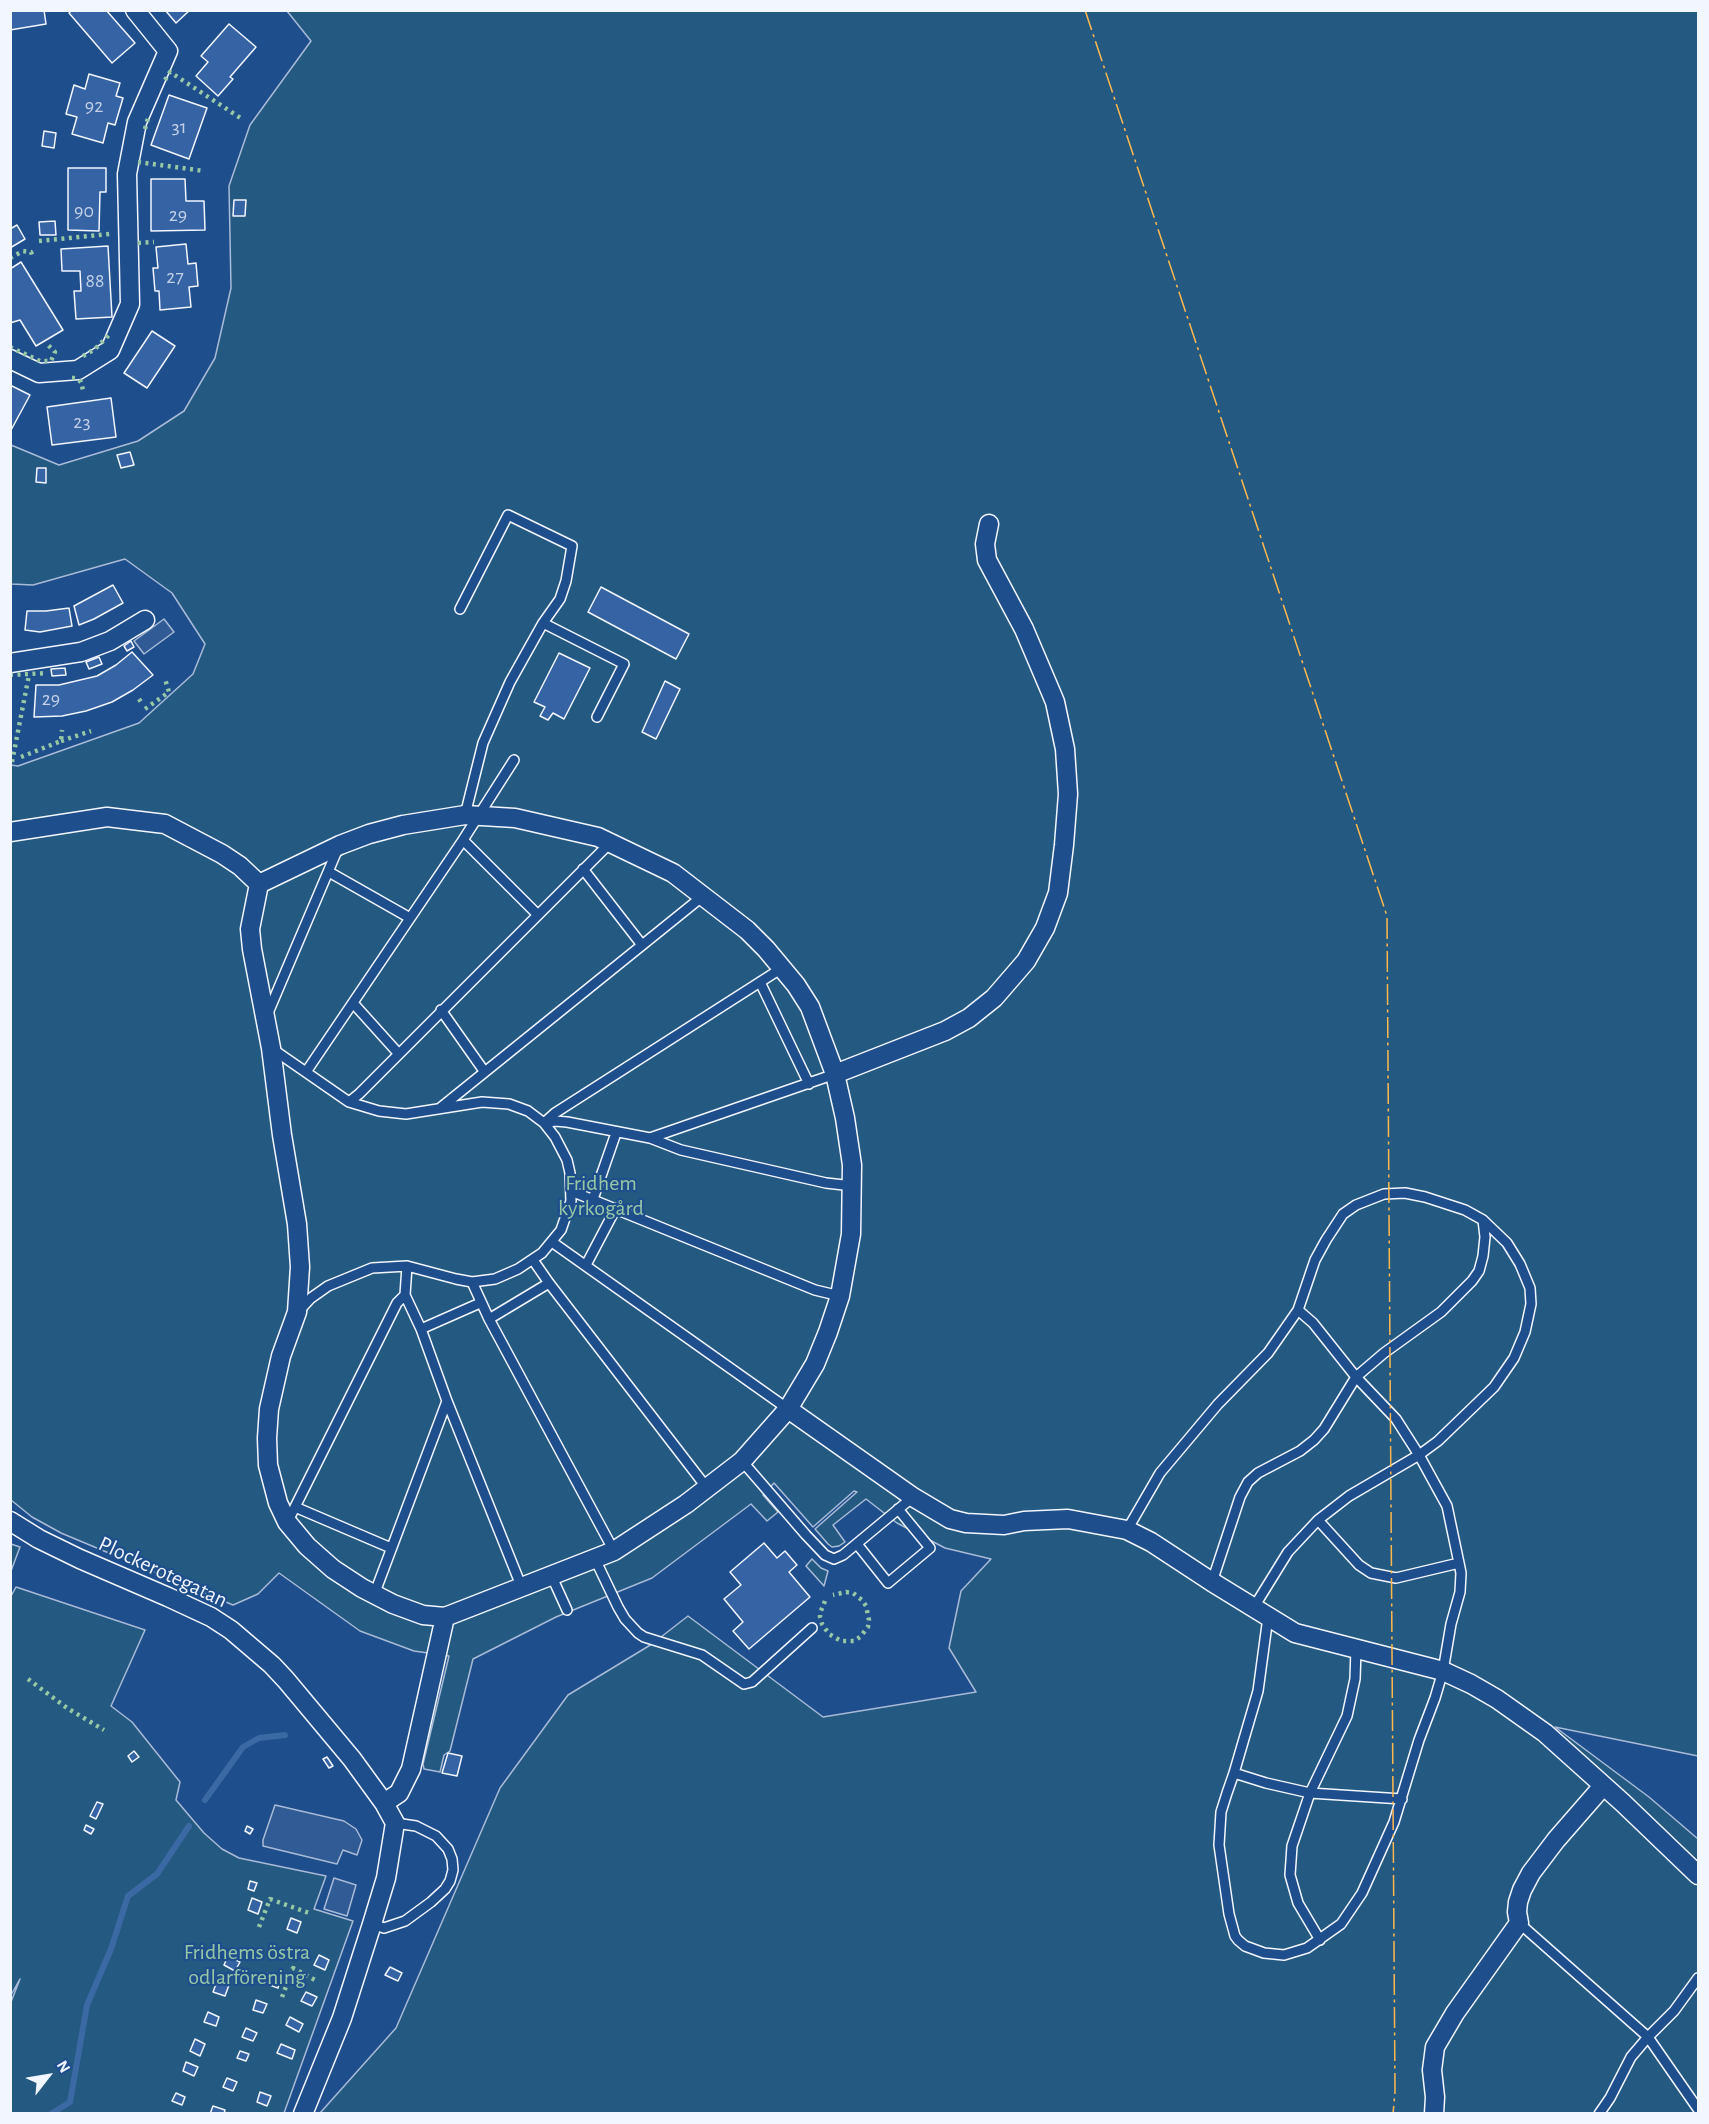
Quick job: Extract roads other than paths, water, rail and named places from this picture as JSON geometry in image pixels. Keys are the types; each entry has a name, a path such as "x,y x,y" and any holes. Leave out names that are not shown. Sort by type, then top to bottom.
{"street":[{"path":"10,359 39,373 78,370 111,350 130,304 127,174 137,122 168,51 135,10"},
{"path":"835,1074 933,1037 980,1010 994,998 1026,961 1046,928 1058,893 1068,794 1065,749 1050,690 1024,629 987,560 985,544 988,524"},
{"path":"10,663 81,652 110,641 145,620"},
{"path":"472,815 515,818 598,837 673,873 747,930 796,985 810,1007 835,1074 849,1148 853,1186 851,1234 840,1296 828,1332 815,1364 788,1409 742,1461 686,1504 614,1551 445,1617 423,1615 373,1595 307,1546 291,1514 278,1503 268,1465 269,1409 281,1356 297,1312 300,1267 297,1224 282,1135 271,1048 252,949 250,928 259,884 340,845 403,825 472,815"},
{"path":"10,832 107,817 165,824 222,854 240,866 259,884"},
{"path":"788,1409 913,1497 944,1516 966,1524 1004,1525 1024,1521 1068,1519 1127,1530 1151,1542 1295,1633 1443,1671 1497,1699 1545,1733 1698,1875"},
{"name":"Plockerotegatan","path":"10,1521 39,1539 211,1617 231,1630 286,1680 352,1759 384,1803 395,1823"},
{"path":"384,1803 399,1793 411,1768 445,1617"},
{"path":"1434,2114 1432,2070 1434,2047 1455,2013 1519,1923 1516,1912 1518,1902 1521,1890 1531,1873 1603,1786"},
{"path":"303,2114 342,2018 372,1924 386,1878 395,1823"}],"lane":[{"path":"306,1072 463,840 472,815 483,742 510,682 543,623 560,599 566,581 572,546 508,515 460,609"},
{"path":"543,623 624,664 597,717"},
{"path":"472,815 514,760"},
{"path":"463,840 537,914"},
{"path":"349,1102 610,843"},
{"path":"265,1018 340,845"},
{"path":"583,869 642,945"},
{"path":"329,872 410,918"},
{"path":"438,1110 703,896"},
{"path":"544,1124 555,1113 782,968"},
{"path":"760,982 808,1084"},
{"path":"353,1004 398,1053"},
{"path":"441,1010 484,1071"},
{"path":"271,1048 349,1102 379,1111 406,1114 482,1102 509,1104 528,1111 544,1124 560,1144 567,1160 571,1191 568,1214 552,1242 534,1260 495,1280 472,1282 407,1266 372,1268 344,1278 311,1298 297,1312"},
{"path":"650,1138 835,1074"},
{"path":"544,1124 555,1121 567,1122 650,1138 681,1150 826,1183 853,1186"},
{"path":"592,1198 616,1133"},
{"path":"571,1191 815,1290 840,1296"},
{"path":"1127,1530 1160,1473 1218,1404 1268,1353 1298,1310 1315,1260 1343,1214 1356,1205 1384,1194 1405,1193 1465,1210 1483,1220 1507,1243 1528,1282 1531,1305 1526,1332 1514,1358 1494,1387 1438,1441 1419,1455 1349,1496 1318,1520 1288,1552 1261,1612 1258,1691 1221,1812 1219,1845 1227,1902 1235,1936 1245,1946 1264,1953 1277,1955 1295,1952 1335,1930 1355,1904 1384,1847 1402,1799 1443,1671 1452,1618 1460,1592 1461,1573 1447,1506 1419,1455 1396,1419 1356,1377 1329,1341 1298,1310"},
{"path":"586,1265 616,1208"},
{"path":"1212,1582 1240,1497 1248,1482 1258,1473 1314,1440 1324,1429 1356,1377 1384,1353 1441,1312 1472,1281 1479,1271 1483,1257 1485,1237 1483,1220"},
{"path":"552,1242 788,1409"},
{"path":"534,1260 549,1283 707,1488"},
{"path":"407,1266 405,1295 421,1329 447,1401 523,1588"},
{"path":"472,1282 480,1303 614,1551"},
{"path":"489,1319 549,1283"},
{"path":"392,1548 291,1514 397,1303 405,1295"},
{"path":"421,1329 480,1303"},
{"path":"373,1595 447,1401"},
{"path":"742,1461 829,1558 839,1558 913,1497"},
{"path":"856,1544 888,1583 930,1548 898,1509"},
{"path":"1318,1520 1364,1569 1382,1577 1403,1577 1459,1563"},
{"path":"595,1559 618,1607 638,1633 644,1637 702,1655 744,1684 752,1682 812,1628"},
{"path":"552,1577 567,1610"},
{"path":"1320,1940 1298,1902 1290,1875 1292,1846 1310,1793 1347,1716 1354,1679 1356,1649"},
{"path":"1234,1773 1310,1793 1402,1799"},
{"path":"372,1924 384,1928 405,1921 445,1889 453,1870 453,1860 448,1849 436,1836 416,1826 395,1823"},
{"path":"1519,1923 1648,2037 1698,2109"},
{"path":"1599,2114 1611,2098 1631,2057 1674,2011 1698,1978"}],"waterway":[{"path":"205,1800 243,1747 259,1738 285,1735"},
{"path":"51,2114 70,2102 87,2005 111,1949 128,1896 157,1874 189,1826"}],"park label":[{"name":"Fridhem kyrkogård","path":"601,1196"},
{"name":"Fridhems östra odlarförening","path":"247,1964"}]}
